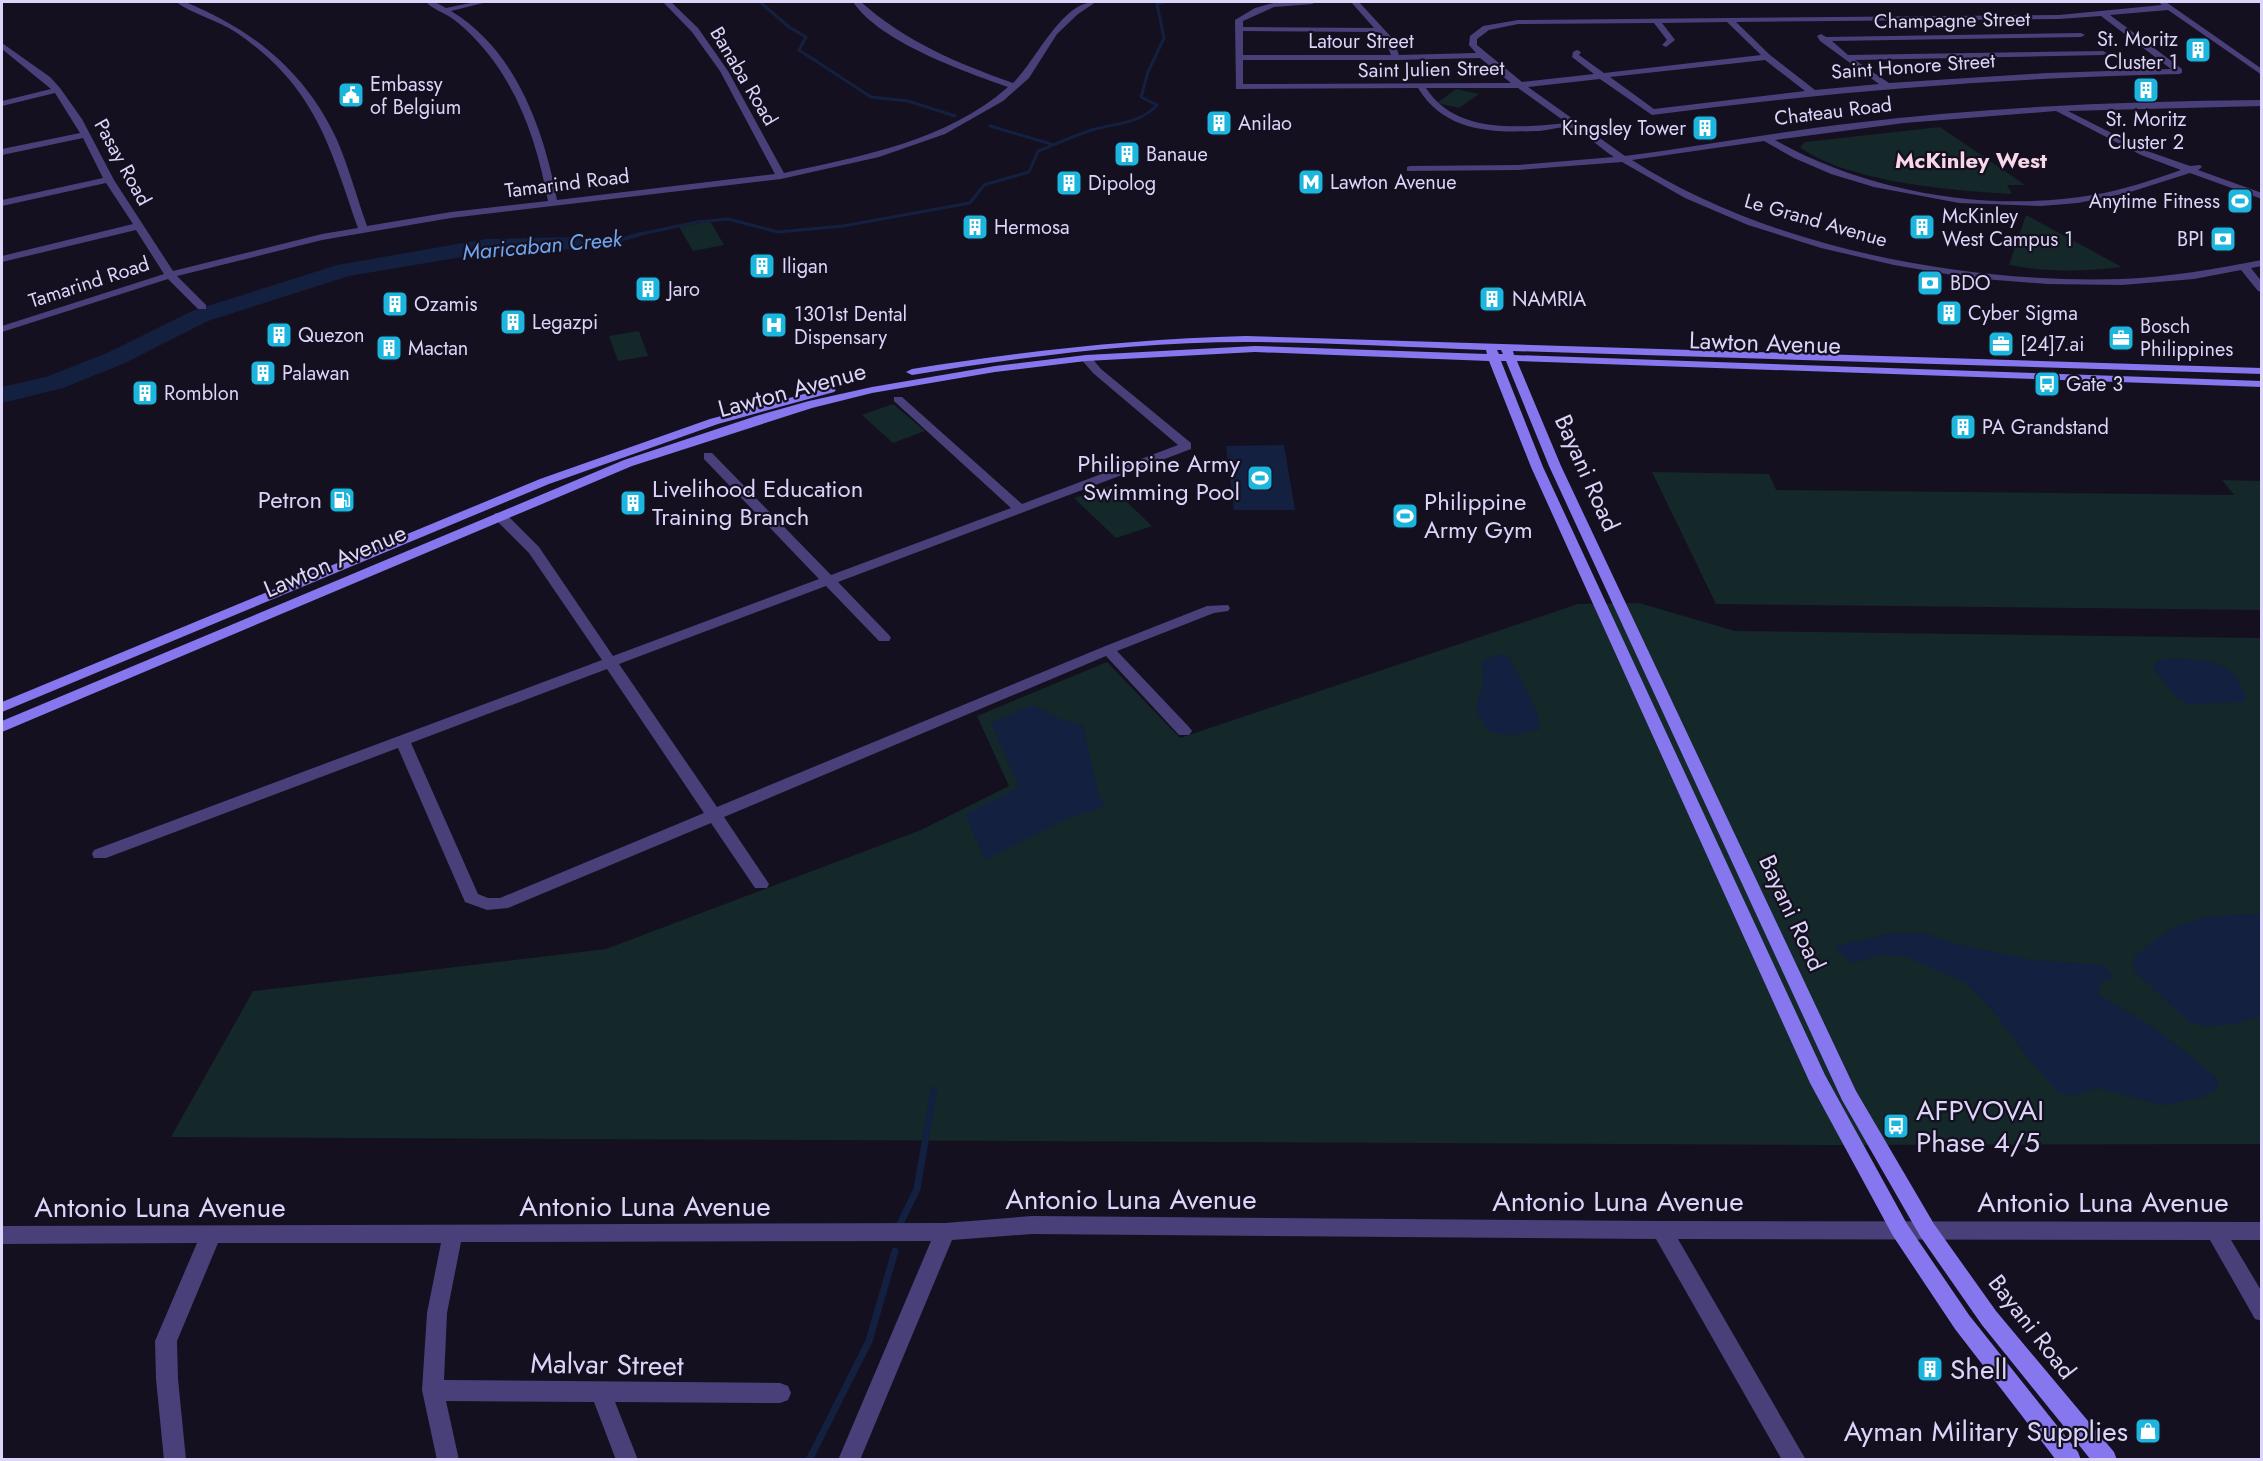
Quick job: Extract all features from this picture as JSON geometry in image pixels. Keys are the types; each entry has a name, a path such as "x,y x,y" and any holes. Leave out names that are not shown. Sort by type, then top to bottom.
{"main road":[{"name":"Lawton Avenue","path":"2,707 461,514 614,453 687,429 808,395 988,359 1089,347 1246,339 1506,351 2262,371"},
{"name":"Lawton Avenue","path":"2,727 627,463 810,405 919,381 1086,358 1255,349 1456,355 1492,350"},
{"name":"Bayani Road","path":"1492,350 1502,382 1538,467 1817,1078 1900,1230 1962,1322 2070,1460"},
{"name":"Lawton Avenue","path":"1506,351 1554,359 2262,384"},
{"name":"Bayani Road","path":"1506,351 1555,466 1849,1095 1927,1230 1989,1318 2106,1460"},
{"path":"1456,355 1481,366 1502,382"},
{"path":"1519,384 1529,367 1554,359"},
{"path":"1538,467 1555,466"}],"street":[{"path":"180,2 237,28 254,41 302,92 327,128 363,230"},
{"path":"430,2 447,10 492,51 511,79 538,135 548,169 553,203"},
{"path":"447,10 483,2"},
{"name":"Banaba Road","path":"667,2 695,30 724,71 781,176"},
{"path":"857,2 874,19 921,51 1015,87"},
{"name":"Tamarind Road","path":"2,329 170,274 363,230 553,203 781,176 845,164 918,142 964,121 1015,87 1026,76 1054,33 1075,12 1092,2"},
{"path":"1312,2 1270,4 1259,7 1239,20 1238,30 1380,30"},
{"path":"1355,2 1390,41 1396,58"},
{"path":"1483,55 1473,45 1473,38 1485,28 1518,22 1731,22 2059,17 2166,4 2262,73"},
{"name":"Saint Honore Street","path":"1603,77 1652,112 1886,85 2179,71 2103,13"},
{"path":"2059,17 2110,60"},
{"path":"1807,21 1846,58 1886,85"},
{"path":"1657,22 1671,39 1666,45"},
{"path":"1731,22 1767,57 1812,92"},
{"name":"Saint Julien Street","path":"1238,30 1239,87 1521,85 1767,57"},
{"name":"Champagne Street","path":"1824,39 2081,35"},
{"name":"Pasay Road","path":"2,45 40,73 57,90 87,134 109,180 170,274 202,307"},
{"path":"1577,52 1575,55 1580,60 1603,77"},
{"path":"1846,58 2103,53"},
{"name":"Latour Street","path":"1239,57 1396,58 1483,55"},
{"name":"Le Grand Avenue","path":"1483,55 1624,159 1689,196 1751,222 1823,244 1920,266 1987,275 2103,282 2162,279 2245,268 2262,263"},
{"path":"2118,66 2126,72"},
{"path":"1421,87 1429,103 1438,110 1470,123 1511,129 1575,125"},
{"path":"2,104 57,90"},
{"name":"Chateau Road","path":"1410,169 1544,166 1624,159 1765,138 1921,119 2058,109 2262,103"},
{"path":"2080,108 2138,142 2192,169 2262,189"},
{"path":"2058,109 2106,135 2262,196"},
{"path":"2,152 87,134"},
{"path":"1765,138 1796,157 1870,182 1920,194 1992,201 2054,202 2097,197 2192,169"},
{"path":"2,203 109,180"},
{"path":"2,259 138,226"},
{"path":"2245,268 2262,289"},
{"path":"100,854 1187,446 1097,371 1086,358"},
{"path":"897,399 1020,509"},
{"path":"708,456 885,638"},
{"path":"500,516 534,550 760,884"},
{"path":"402,739 471,898 487,904 502,904 1108,650 1212,609 1223,608"},
{"path":"1108,650 1184,731"},
{"name":"Antonio Luna Avenue","path":"2,1235 452,1236 945,1232 1032,1225 1662,1230 2262,1231"},
{"path":"1662,1230 1795,1460"},
{"path":"849,1460 945,1232"},
{"path":"2216,1232 2262,1312"},
{"path":"175,1460 166,1341 211,1235"},
{"path":"448,1460 433,1390 437,1313 452,1236"},
{"name":"Malvar Street","path":"433,1390 601,1394 780,1394"},
{"path":"601,1394 627,1460"}],"green space":[{"path":"1456,89 1479,94 1459,108 1437,103"},
{"path":"1940,127 2025,185 2007,185 2012,194 1902,182 1845,169 1820,159 1800,147 1805,142"},
{"path":"2026,215 2122,267 2066,270 2009,265"},
{"path":"710,221 724,245 693,251 679,227"},
{"path":"639,331 648,356 618,361 609,336"},
{"path":"893,404 925,431 893,443 862,415"},
{"path":"1652,472 1769,474 1776,490 2234,495 2222,480 2261,481 2261,610 1716,604"},
{"path":"1110,486 1152,526 1116,538 1074,498"},
{"path":"1639,603 1735,631 2261,638 2261,1144 1825,1145 171,1137 253,991 606,949 921,830 1009,786 977,716 1107,662 1180,738 1578,604"}],"water":[{"name":"Philippine Army Swimming Pool","path":"1284,445 1295,510 1234,510 1226,446"},
{"path":"1503,654 1511,660 1538,714 1540,730 1513,735 1495,734 1487,730 1477,713 1476,705 1483,685 1482,660"},
{"path":"2167,658 2204,660 2224,667 2233,673 2240,683 2246,696 2243,702 2188,704 2176,697 2153,668 2157,661"},
{"path":"1033,705 1060,719 1083,725 1098,791 1104,807 1069,818 985,860 965,814 1019,787 991,723"},
{"path":"2261,914 2261,1016 2239,1023 2207,1027 2189,1022 2135,972 2132,960 2147,946 2176,927 2206,918"},
{"path":"1890,933 1926,933 1953,943 2033,960 2104,965 2114,978 2102,982 2098,993 2173,1042 2218,1079 2218,1089 2201,1098 2162,1105 2096,1088 2075,1095 2060,1094 2030,1061 1998,1017 1966,983 1906,957 1882,955 1852,963 1836,950 1839,945"}],"waterway":[{"path":"760,2 789,27 806,37 799,50 871,97 908,101 955,116"},
{"name":"Maricaban Creek","path":"636,235 697,222 728,219 778,232 843,226 970,203 984,185 1029,172 1038,151 1071,137 1143,116 1157,105 1141,97 1148,72 1164,38 1157,4 1164,2"},
{"path":"990,126 1051,144"},
{"name":"Maricaban Creek","path":"572,244 609,243 641,234"},
{"name":"Maricaban Creek","path":"2,395 54,383 116,358 200,316 345,270 486,246 572,244"},
{"path":"899,1226 917,1189 934,1090"},
{"path":"809,1460 869,1341 895,1251"}],"place":[{"name":"St. Moritz Cluster 1","path":"2198,50"},
{"name":"St. Moritz Cluster 2","path":"2146,90"},
{"name":"Embassy of Belgium","path":"351,95"},
{"name":"Anilao","path":"1219,123"},
{"name":"Kingsley Tower","path":"1705,128"},
{"name":"Banaue","path":"1127,154"},
{"name":"Lawton Avenue","path":"1311,182"},
{"name":"Dipolog","path":"1069,183"},
{"name":"Anytime Fitness","path":"2240,201"},
{"name":"Hermosa","path":"975,227"},
{"name":"McKinley West Campus 1","path":"1922,227"},
{"name":"BPI","path":"2223,239"},
{"name":"Iligan","path":"762,266"},
{"name":"BDO","path":"1930,283"},
{"name":"Jaro","path":"648,289"},
{"name":"NAMRIA","path":"1492,299"},
{"name":"Ozamis","path":"395,304"},
{"name":"Cyber Sigma","path":"1949,313"},
{"name":"Legazpi","path":"513,322"},
{"name":"1301st Dental Dispensary","path":"774,325"},
{"name":"Quezon","path":"279,335"},
{"name":"Bosch Philippines","path":"2121,338"},
{"name":"[24]7.ai","path":"2001,344"},
{"name":"Mactan","path":"389,348"},
{"name":"Palawan","path":"263,373"},
{"name":"Gate 3","path":"2047,384"},
{"name":"Romblon","path":"145,393"},
{"name":"PA Grandstand","path":"1963,427"},
{"name":"Philippine Army Swimming Pool","path":"1260,478"},
{"name":"Petron","path":"342,500"},
{"name":"Livelihood Education Training Branch","path":"633,503"},
{"name":"Philippine Army Gym","path":"1405,516"},
{"name":"AFPVOVAI Phase 4/5","path":"1896,1126"},
{"name":"Shell","path":"1930,1369"},
{"name":"Ayman Military Supplies","path":"2148,1431"}],"district":[{"name":"McKinley West","path":"1971,160"}]}
